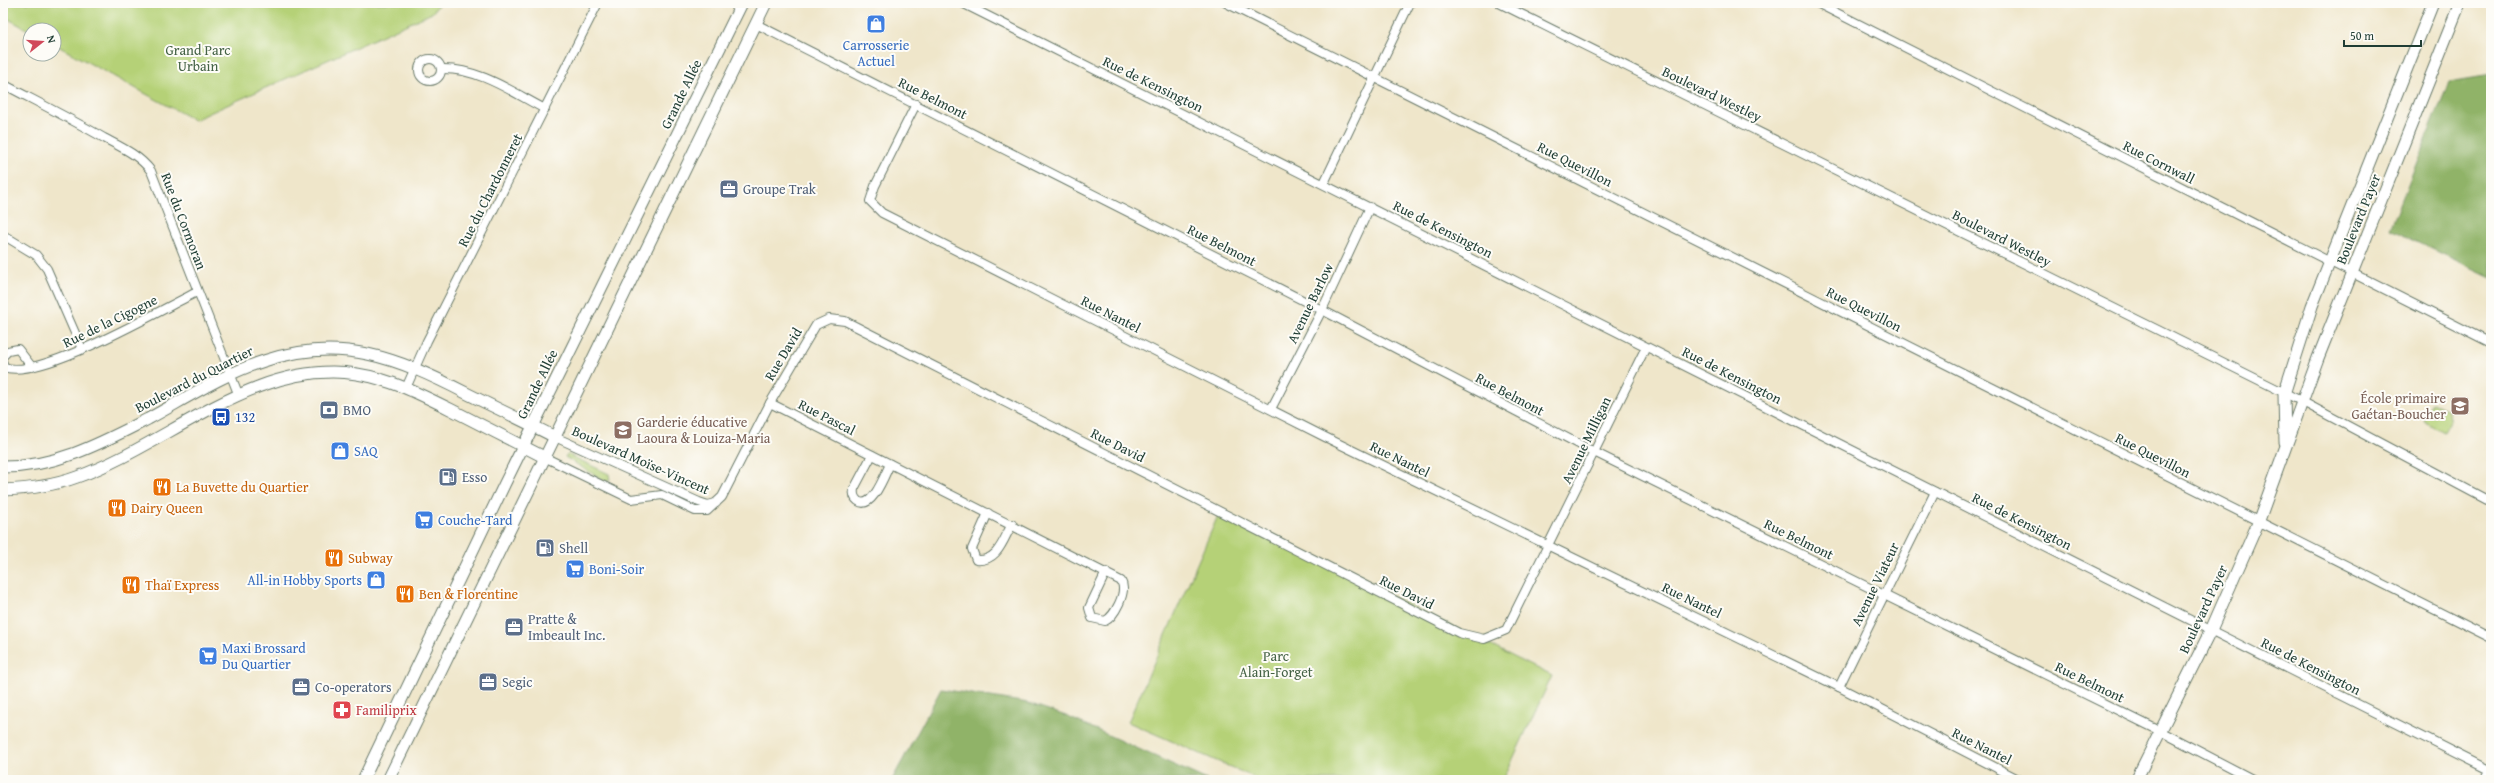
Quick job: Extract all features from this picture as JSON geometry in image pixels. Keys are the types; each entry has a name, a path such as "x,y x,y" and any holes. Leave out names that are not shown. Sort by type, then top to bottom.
{"main road":[{"name":"Grande Allée","path":"362,780 523,446 742,3"},
{"path":"388,780 766,3"},
{"name":"Boulevard Payer","path":"2286,447 2284,394 2312,306 2432,3"},
{"name":"Boulevard Payer","path":"2136,780 2211,630 2258,523 2352,273 2460,3"},
{"name":"Boulevard du Quartier","path":"3,467 42,464 87,450 231,375 273,358 325,350 375,355 415,368 555,437"},
{"path":"3,490 51,485 86,474 126,456 239,396 281,379 325,372 364,375 406,388 544,457"}],"street":[{"name":"Rue du Chardonneret","path":"406,388 598,3"},
{"name":"Rue de Kensington","path":"962,3 1324,183 1646,347 2490,769"},
{"name":"Rue Quevillon","path":"1226,3 2258,523 2491,638"},
{"path":"1324,183 1410,3"},
{"name":"Boulevard Westley","path":"1499,3 2284,394 2304,402 2491,502"},
{"name":"Rue Cornwall","path":"1817,3 2491,343"},
{"name":"Rue Belmont","path":"756,24 1322,310 1594,452 2160,731 2254,780"},
{"path":"441,70 458,70 476,74 545,108"},
{"name":"Rue du Cormoran","path":"3,84 79,123 136,155 145,163 151,171 197,292 239,396"},
{"name":"Rue Nantel","path":"916,104 875,186 870,201 882,213 1271,409 1839,687 2020,780"},
{"name":"Avenue Barlow","path":"1271,409 1322,310 1370,207"},
{"path":"3,235 36,255 47,269 82,349"},
{"name":"Rue de la Cigogne","path":"3,363 4,367 12,370 57,361 197,292"},
{"name":"Rue David","path":"717,503 725,492 770,403 816,325 829,319 845,321 1459,633 1484,639 1506,630 1548,544"},
{"name":"Avenue Milligan","path":"1548,544 1646,347"},
{"path":"3,356 8,351 18,349 32,367"},
{"name":"Rue Pascal","path":"770,403 1106,572 1124,585 1123,592 1111,618 1105,621 1092,618 1089,608 1106,572"},
{"name":"Boulevard Moïse-Vincent","path":"555,437 703,504 717,503"},
{"path":"872,455 854,489 854,496 859,501 866,502 872,499 890,464"},
{"name":"Boulevard Moïse-Vincent","path":"544,457 631,499 662,495 698,512 710,510 717,503"},
{"name":"Avenue Viateur","path":"1839,687 1935,492"},
{"path":"988,513 972,549 976,560 989,559 997,552 1012,524"},
{"path":"2484,780 2490,769"}],"green space":[{"name":"Grand Parc Urbain","path":"3,3 440,3 432,13 194,120 62,48 62,22 22,22 22,27 3,16"},
{"path":"2491,75 2491,277 2390,229 2449,82"},
{"path":"2432,403 2446,409 2450,421 2444,432 2424,421"},
{"path":"567,454 609,474 610,480 606,482 565,457"},
{"name":"Parc Alain-Forget","path":"1220,511 1552,676 1503,780 1260,780 1128,722"},
{"path":"941,689 1028,703 1066,716 1207,780 892,780"}],"place":[{"name":"Carrosserie Actuel","path":"876,24"},
{"name":"Groupe Trak","path":"729,189"},
{"name":"École primaire Gaétan-Boucher","path":"2460,406"},
{"name":"BMO","path":"329,410"},
{"name":"132","path":"221,417"},
{"name":"Garderie éducative Laoura & Louiza-Maria","path":"623,430"},
{"name":"SAQ","path":"340,451"},
{"name":"Esso","path":"448,477"},
{"name":"La Buvette du Quartier","path":"162,487"},
{"name":"Dairy Queen","path":"117,508"},
{"name":"Couche-Tard","path":"424,520"},
{"name":"Shell","path":"545,548"},
{"name":"Subway","path":"334,558"},
{"name":"Boni-Soir","path":"575,569"},
{"name":"All-in Hobby Sports","path":"376,580"},
{"name":"Thaï Express","path":"131,585"},
{"name":"Ben & Florentine","path":"405,594"},
{"name":"Pratte & Imbeault Inc.","path":"514,627"},
{"name":"Maxi Brossard Du Quartier","path":"208,656"},
{"name":"Segic","path":"488,682"},
{"name":"Co-operators","path":"301,687"},
{"name":"Familiprix","path":"342,710"}]}
